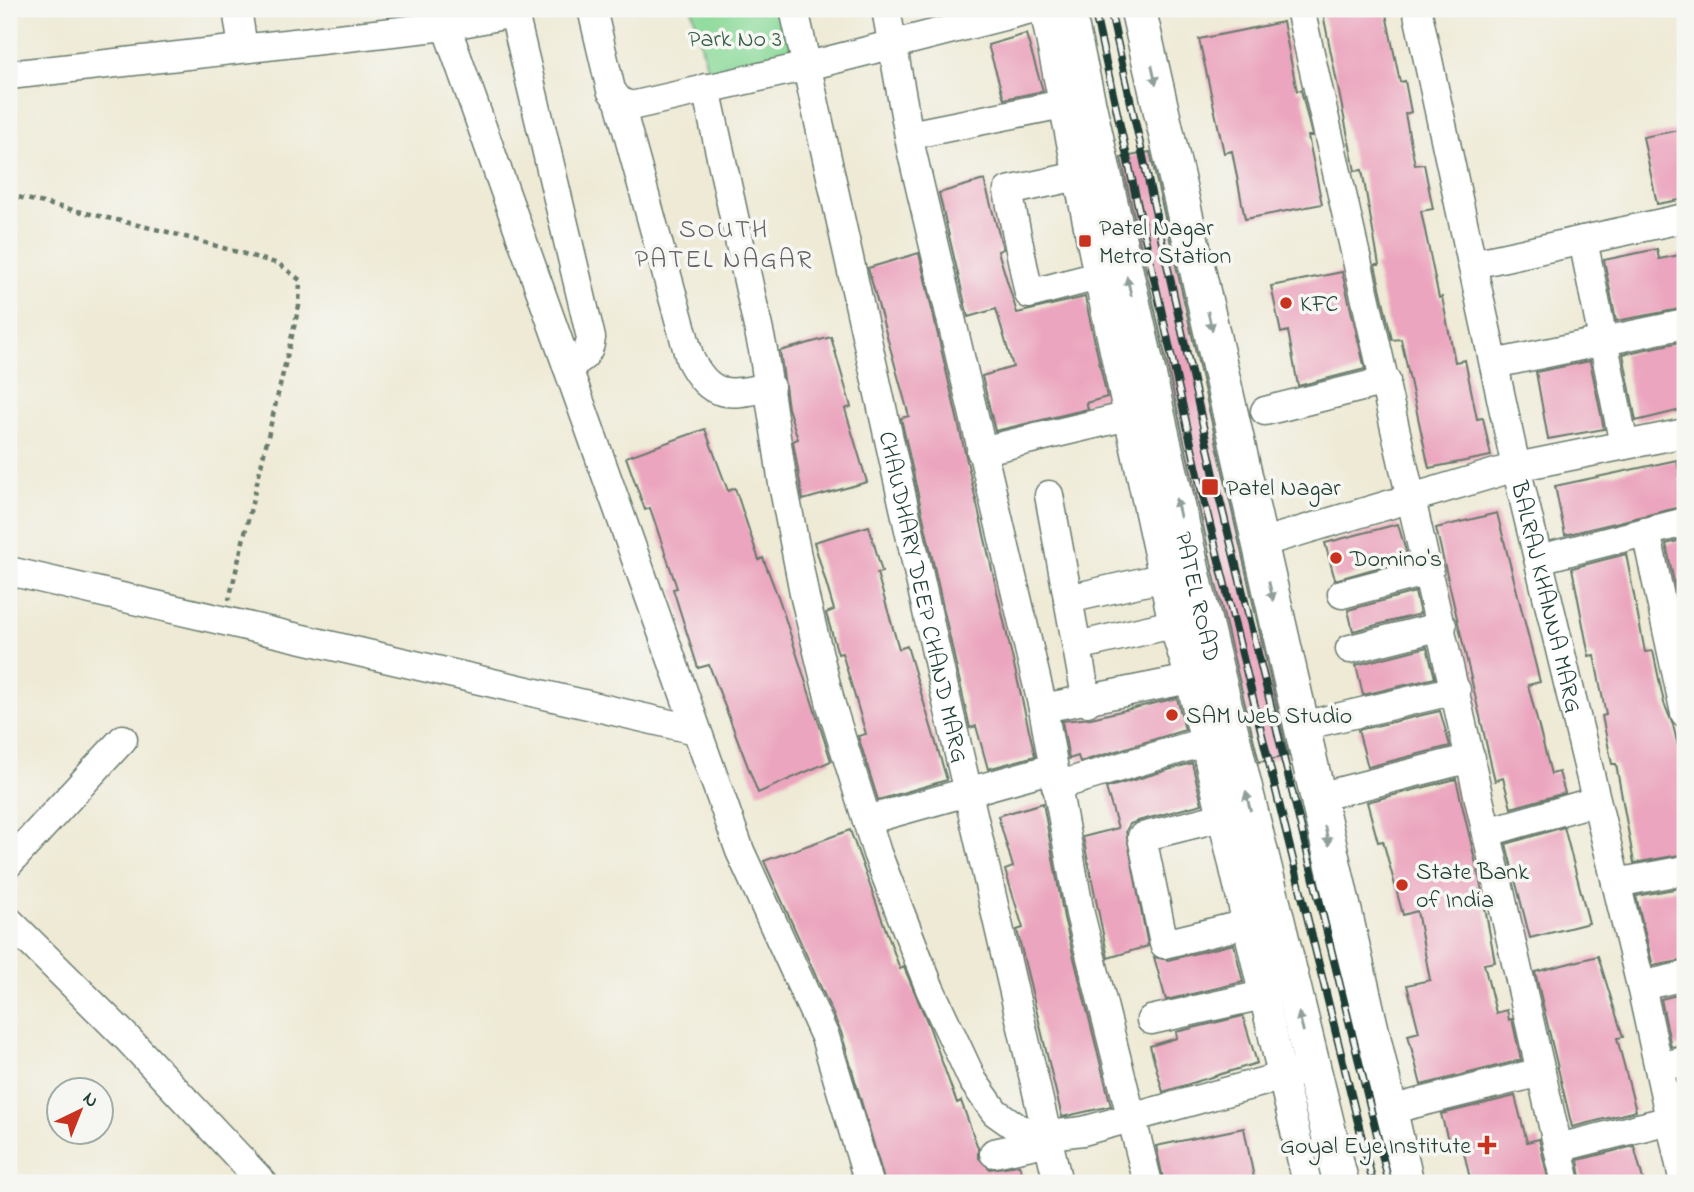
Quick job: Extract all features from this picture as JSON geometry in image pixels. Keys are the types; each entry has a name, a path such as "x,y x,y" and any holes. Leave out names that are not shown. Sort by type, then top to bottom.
{"main road":[{"name":"PATEL ROAD","path":"1067,9 1196,589 1297,1071 1341,1183"},
{"path":"1138,9 1406,1183"}],"street":[{"path":"237,9 243,48"},
{"path":"592,9 611,90 619,101 695,369 700,379 716,391 735,393 770,387"},
{"name":"CHAUDHARY DEEP CHAND MARG","path":"794,9 1058,1183"},
{"path":"886,9 909,135 1043,708 1080,914 1148,1183"},
{"path":"619,101 631,106 808,66 1031,9"},
{"path":"1044,9 1173,624 1190,679 1263,995 1297,1071 1307,1183"},
{"path":"1300,9 1442,626 1566,1183"},
{"name":"BALRAJ KHANNA MARG","path":"1417,9 1516,467 1596,801 1642,986 1672,1064 1670,1120 1684,1183"},
{"path":"9,75 446,26 513,11 592,338 590,349 584,358 567,366"},
{"path":"446,26 740,851 825,1037 869,1183"},
{"path":"706,89 770,387 783,484 805,598 831,705 867,820 930,989 974,1081 995,1112 1019,1129 1049,1138"},
{"path":"909,135 1063,104"},
{"path":"1078,176 1008,191 1028,294 1098,276"},
{"path":"1473,264 1685,218"},
{"path":"1583,240 1624,445"},
{"path":"1494,364 1685,324"},
{"path":"1265,411 1386,381"},
{"path":"981,451 1129,416"},
{"path":"1260,543 1516,467 1685,433"},
{"path":"1049,495 1087,702"},
{"path":"1539,559 1685,523"},
{"path":"1646,532 1685,713"},
{"path":"9,571 696,730"},
{"path":"1342,594 1429,571"},
{"path":"1068,599 1165,577"},
{"path":"1077,646 1173,624"},
{"path":"1350,649 1442,626"},
{"path":"1043,708 1087,702 1190,679"},
{"path":"1302,726 1456,690"},
{"path":"9,863 123,739"},
{"path":"867,820 968,792 1055,777 1204,742"},
{"path":"1318,797 1471,758"},
{"path":"1488,832 1596,801"},
{"path":"1222,817 1142,837 1164,944 1247,923"},
{"path":"1616,883 1685,870"},
{"path":"9,921 127,1038 263,1183"},
{"path":"1642,986 1685,976"},
{"path":"1152,1020 1263,995"},
{"path":"994,1153 1297,1071"},
{"path":"1389,1110 1541,1072"},
{"path":"1558,1148 1670,1120"}],"path":[{"path":"9,195 168,232 279,264 300,280 299,306 224,621"}],"green space":[{"name":"Park No 3","path":"692,9 785,9 797,56 709,75"}],"building":[{"path":"1322,9 1385,9 1400,82 1405,81 1411,112 1405,114 1415,165 1424,164 1433,209 1421,211 1439,298 1442,297 1455,362 1465,360 1477,419 1483,418 1491,456 1429,468 1401,339 1392,340 1375,265 1379,265 1362,170 1355,171"},
{"path":"1283,22 1297,91 1301,90 1312,136 1308,136 1322,204 1245,219 1232,151 1224,153 1199,39"},
{"path":"1026,34 1043,91 1004,99 988,45"},
{"path":"1685,129 1685,199 1657,204 1643,137"},
{"path":"1150,152 1288,756 1259,762 1216,584 1121,158"},
{"path":"984,180 1003,249 998,251 1017,313 1085,297 1107,397 1086,403 1088,409 995,431 982,376 1013,367 996,309 968,317 939,193"},
{"path":"1657,249 1659,259 1685,254 1685,308 1616,321 1604,260"},
{"path":"919,253 1035,756 988,769 976,726 970,728 901,418 909,416 868,268"},
{"path":"1342,272 1365,369 1298,386 1288,331 1281,333 1271,286"},
{"path":"831,337 851,407 845,409 867,482 803,500 793,441 798,439 788,408 780,351"},
{"path":"1685,341 1685,409 1636,421 1623,354"},
{"path":"1590,361 1604,429 1548,439 1536,372"},
{"path":"705,429 728,491 735,488 759,560 763,558 780,602 831,761 758,793 709,665 698,668 673,589 677,588 650,508 645,510 626,457"},
{"path":"1677,460 1685,506 1565,535 1555,486"},
{"path":"1497,513 1540,682 1528,685 1551,774 1559,772 1565,793 1511,808 1503,778 1495,781 1436,528"},
{"path":"1398,524 1408,559 1335,580 1325,543"},
{"path":"869,526 882,572 877,573 899,649 907,646 947,780 878,800 858,736 866,734 842,653 838,654 826,613 834,610 814,542"},
{"path":"1685,539 1685,615 1681,616 1666,544"},
{"path":"1626,554 1645,652 1653,651 1664,703 1673,725 1685,774 1685,854 1634,863 1616,764 1612,764 1602,716 1606,715 1594,655 1589,656 1572,568"},
{"path":"1415,592 1420,614 1353,631 1348,610"},
{"path":"1427,647 1435,678 1363,695 1356,665"},
{"path":"1177,698 1185,730 1080,762 1078,756 1069,759 1062,721 1091,718"},
{"path":"1440,711 1450,746 1368,767 1358,730"},
{"path":"1192,763 1202,804 1138,821 1130,824 1126,831 1148,946 1108,958 1083,837 1118,828 1106,788"},
{"path":"1456,779 1480,881 1495,962 1484,964 1496,1013 1507,1010 1509,1020 1512,1019 1521,1060 1421,1085 1408,1035 1419,1032 1407,985 1430,980 1417,911 1403,915 1383,841 1378,842 1367,802"},
{"path":"1043,803 1064,918 1111,1106 1062,1117 1017,930 1023,928 1005,870 1013,867 998,816"},
{"path":"1564,827 1589,923 1530,938 1506,844"},
{"path":"850,830 900,969 904,967 957,1103 961,1101 978,1148 978,1157 990,1169 1019,1165 1026,1183 885,1183 841,1032 764,861"},
{"path":"1685,887 1685,960 1653,966 1636,896"},
{"path":"1234,944 1243,982 1166,1000 1154,957 1168,960"},
{"path":"1598,956 1623,1037 1617,1038 1636,1111 1572,1127 1535,972"},
{"path":"1685,993 1685,1045 1671,1047 1661,999"},
{"path":"1243,1016 1257,1063 1163,1092 1150,1046 1177,1038 1176,1032"},
{"path":"1515,1096 1527,1142 1539,1139 1549,1183 1471,1183 1462,1144 1450,1147 1441,1114"},
{"path":"1244,1128 1255,1183 1164,1183 1156,1146"},
{"path":"1634,1146 1644,1183 1582,1183 1578,1160"}],"railway":[{"path":"1094,9 1201,488 1373,1183"},
{"path":"1110,9 1216,484 1389,1183"}],"place":[{"name":"Patel Nagar Metro Station","path":"1085,241"},
{"name":"KFC","path":"1286,303"},
{"name":"Patel Nagar","path":"1210,487"},
{"name":"Domino's","path":"1336,558"},
{"name":"SAM Web Studio","path":"1172,715"},
{"name":"State Bank of India","path":"1402,885"},
{"name":"Goyal Eye Institute","path":"1487,1145"}],"district":[{"name":"SOUTH PATEL NAGAR","path":"724,243"}]}
